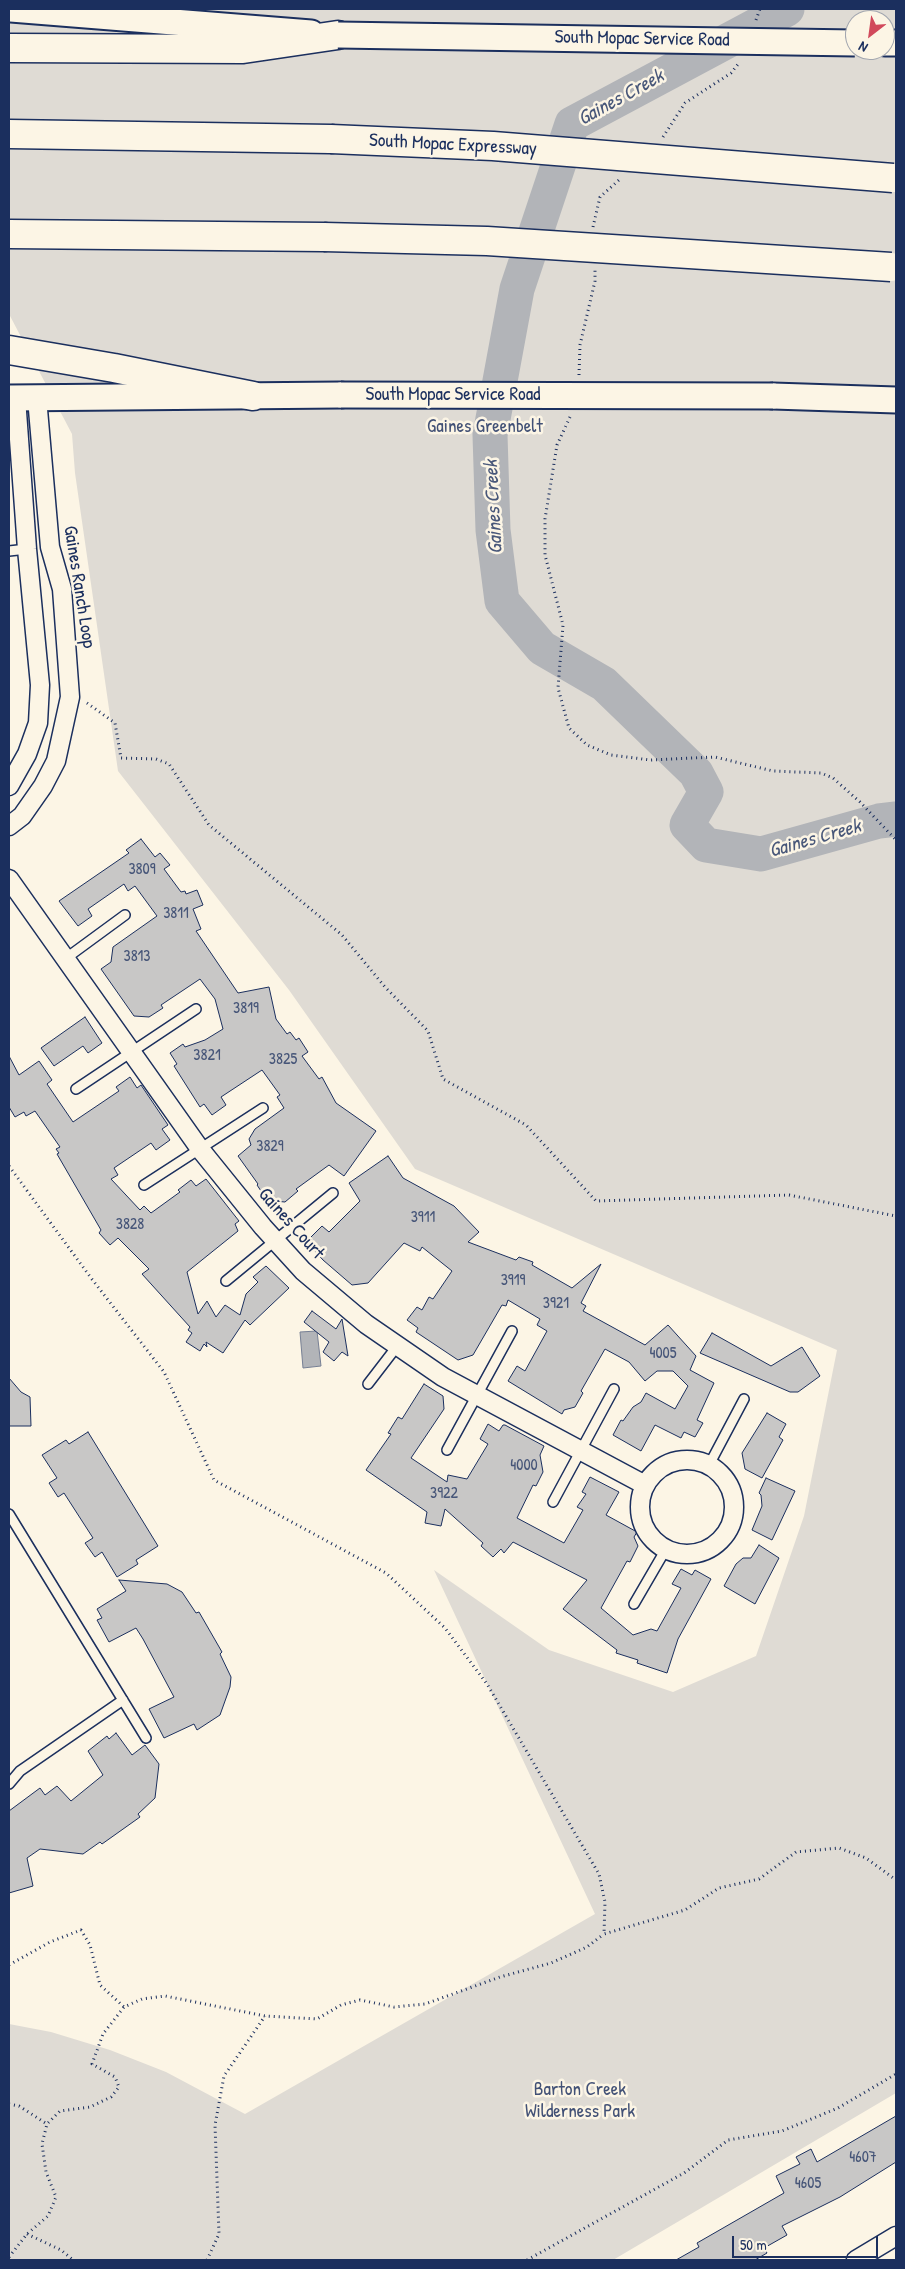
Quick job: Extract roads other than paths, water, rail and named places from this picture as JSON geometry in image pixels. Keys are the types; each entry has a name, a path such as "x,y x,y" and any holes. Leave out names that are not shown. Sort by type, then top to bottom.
{"highway":[{"path":"9,48 243,49 338,35"},
{"name":"South Mopac Expressway","path":"9,134 331,139 493,146 894,178"},
{"path":"9,234 324,237 507,242 894,267"},
{"path":"9,350 114,368 253,396"}],"main road":[{"name":"South Mopac Service Road","path":"11,9 338,35 845,43"},
{"name":"South Mopac Service Road","path":"20,398 341,395 773,396 896,400"}],"street":[{"name":"Gaines Ranch Loop","path":"9,826 22,816 43,786 56,761 70,697 62,589 50,548 20,398"},
{"path":"9,786 27,754 38,723 40,685 27,549 20,398"},
{"path":"27,549 50,548"},
{"name":"Gaines Court","path":"9,879 130,1053 200,1149 275,1241 303,1271 366,1324 443,1376 645,1486"},
{"path":"680,1461 695,1461 709,1466 722,1476 730,1489 734,1505 732,1521 724,1535 713,1546 698,1553 681,1553 666,1549 654,1540 643,1521 641,1499 645,1486 654,1474 666,1465 680,1461"},
{"path":"856,2260 896,2236"}],"lane":[{"path":"9,551 27,549"},
{"path":"64,959 125,915"},
{"path":"76,1089 196,1010"},
{"path":"144,1186 264,1108"},
{"path":"226,1281 333,1193"},
{"path":"447,1450 512,1330"},
{"path":"368,1384 398,1345"},
{"path":"553,1502 614,1389"},
{"path":"709,1466 744,1399"},
{"path":"9,1514 146,1738"},
{"path":"634,1604 666,1549"},
{"path":"9,1784 20,1772 123,1700"}],"waterway":[{"name":"Gaines Creek","path":"787,9 572,124 517,289 490,435 493,530 502,601 542,648 604,684 696,773 706,792 687,825 706,845 761,854 879,821 896,819"}],"park label":[{"name":"Gaines Greenbelt","path":"485,427"},
{"name":"Barton Creek Wilderness Park","path":"580,2101"}]}
